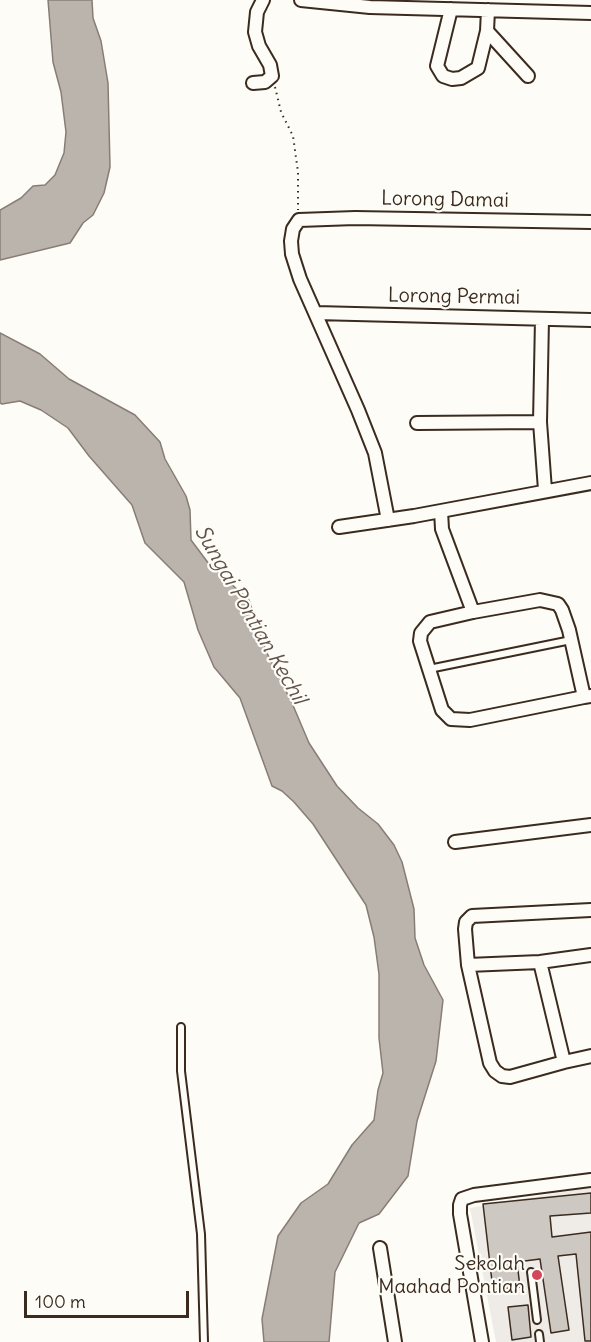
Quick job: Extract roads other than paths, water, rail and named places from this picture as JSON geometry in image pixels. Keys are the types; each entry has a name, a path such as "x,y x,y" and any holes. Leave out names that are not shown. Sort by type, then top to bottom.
{"street":[{"path":"253,83 264,82 272,76 270,65 259,46 255,32 256,12 263,0"},
{"path":"301,0 370,7 591,14"},
{"path":"451,9 437,66 443,76 452,79 461,78 478,68 487,31 488,10"},
{"path":"487,31 528,76"},
{"name":"Lorong Damai","path":"316,314 300,279 292,254 293,229 299,220 355,218 591,222"},
{"path":"316,314 375,453 388,520"},
{"name":"Lorong Permai","path":"316,314 591,320"},
{"path":"542,319 540,422 545,490"},
{"path":"417,423 540,422"},
{"path":"339,527 591,483"},
{"path":"441,511 442,528 473,612"},
{"path":"540,600 558,604 562,610 588,696 470,720 459,721 446,716 442,710 420,641 421,633 430,622 473,612 540,600"},
{"path":"455,842 591,825"},
{"path":"591,910 472,916 468,918 465,929 468,965 490,1063 495,1071 502,1076 520,1076 591,1056"},
{"path":"468,965 540,962 591,955"},
{"path":"540,962 564,1062"},
{"path":"482,1342 460,1214 462,1199 474,1195 591,1180"},
{"path":"380,1248 395,1342"}],"lane":[{"path":"429,669 571,640"},
{"path":"181,1027 181,1071 201,1234 204,1342"},
{"path":"531,1272 537,1320"},
{"path":"539,1334 540,1342"}],"water":[{"path":"48,0 92,0 93,18 101,41 108,83 110,167 104,193 93,215 83,223 70,243 0,260 0,210 21,198 33,186 45,185 55,175 64,153 66,132 61,92 53,62"},
{"name":"Sungai Pontian Kechil","path":"0,333 40,354 69,379 135,415 160,442 165,459 186,496 190,510 191,540 209,564 249,600 266,651 309,743 337,786 358,808 378,824 394,845 402,862 414,909 415,938 424,965 443,1000 436,1061 417,1121 408,1176 379,1214 359,1223 335,1272 329,1342 264,1342 262,1319 278,1236 301,1203 328,1184 352,1145 374,1120 383,1073 379,1038 379,974 374,937 366,905 313,824 294,802 282,791 272,786 240,698 214,667 198,630 184,582 145,543 132,505 68,428 41,410 20,401 0,403"}],"place":[{"name":"Sekolah Maahad Pontian","path":"537,1275"}]}
